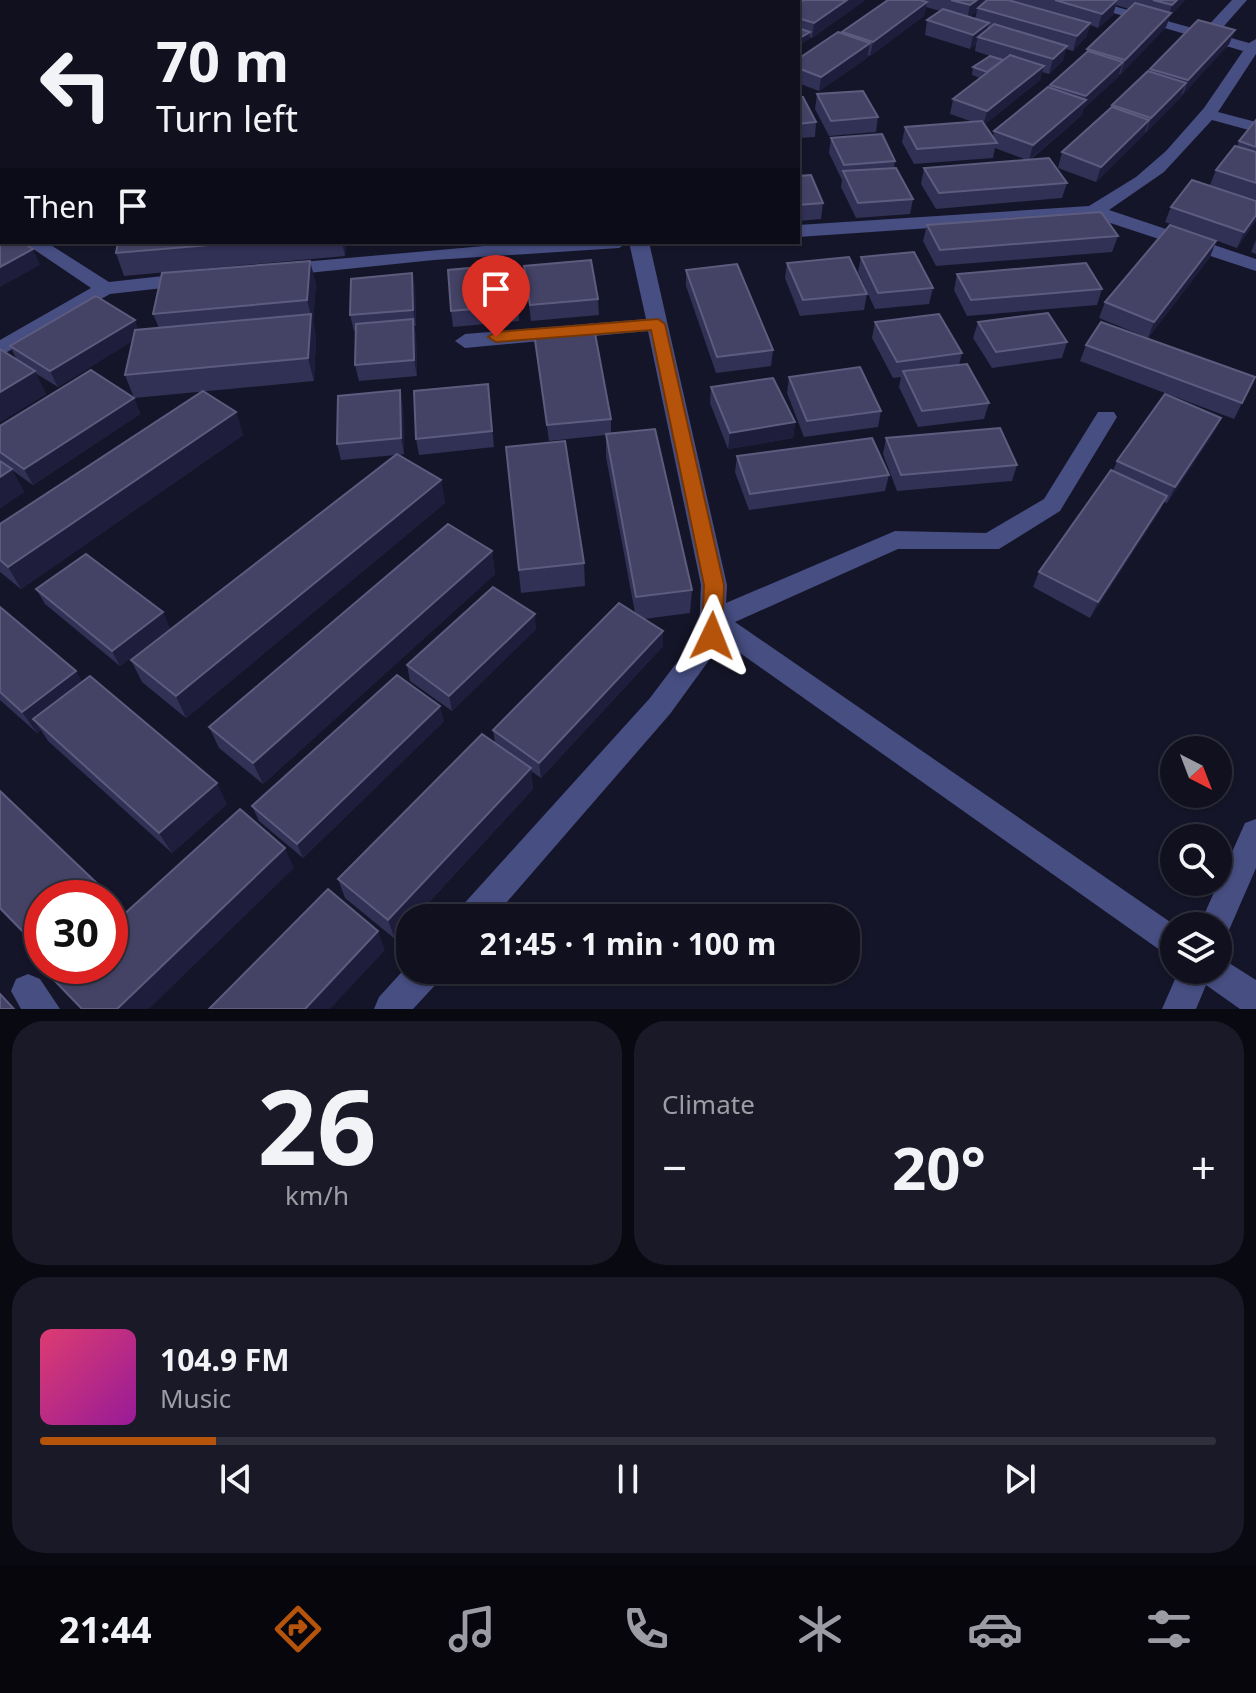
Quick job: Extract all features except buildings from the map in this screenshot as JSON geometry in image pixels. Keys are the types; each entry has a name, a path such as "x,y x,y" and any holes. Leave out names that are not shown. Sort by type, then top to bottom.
{"street":[{"path":"1076,0 1206,37 1254,47 1208,114 1156,171 1123,196 1093,211"},
{"path":"1206,37 1240,0"},
{"path":"1208,114 1256,127"},
{"path":"800,231 1093,211 1256,265"},
{"path":"36,244 105,288"},
{"path":"262,272 434,254 588,244"},
{"path":"484,904 660,706 712,636 714,585 639,244"},
{"path":"0,349 105,288 215,277"},
{"path":"465,341 658,324"},
{"path":"713,620 895,540 990,542 1052,505 1106,417"},
{"path":"713,620 1160,934"},
{"path":"1221,912 1256,833"},
{"path":"391,1009 413,984"},
{"path":"1179,1009 1190,984"},
{"path":"1232,984 1256,1000"}],"route":[{"path":"496,337 658,324 714,585 712,636"}]}
